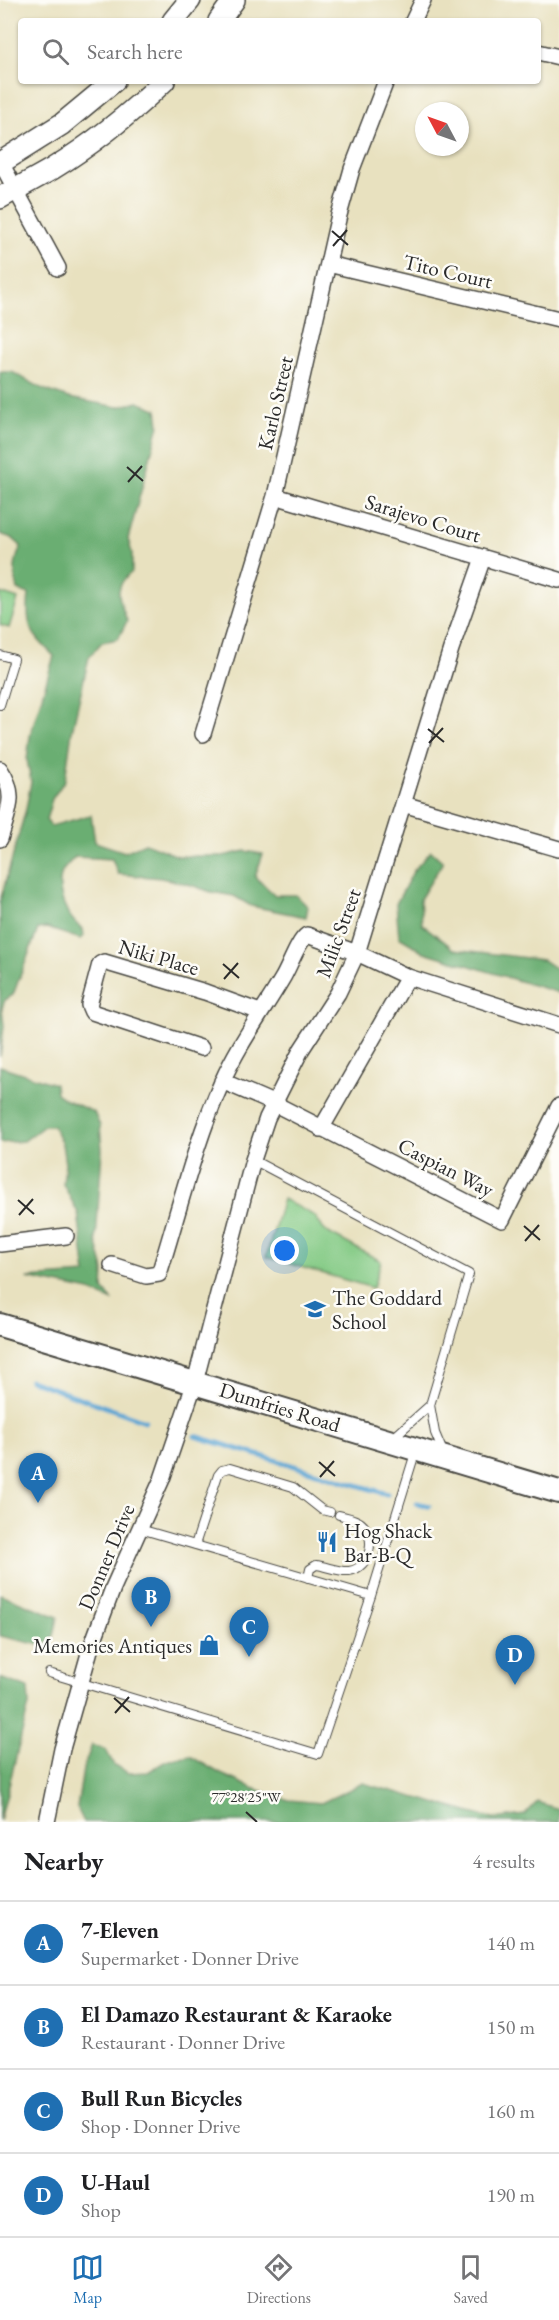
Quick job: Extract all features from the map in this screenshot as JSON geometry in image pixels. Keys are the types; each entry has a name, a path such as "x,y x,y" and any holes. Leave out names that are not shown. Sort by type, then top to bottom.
{"main road":[{"name":"Dumfries Road","path":"0,1325 559,1491"}],"street":[{"path":"175,18 190,0"},
{"path":"221,18 234,0"},
{"path":"416,18 423,0"},
{"path":"541,53 559,57"},
{"path":"58,268 8,194 0,162 62,124 110,84"},
{"path":"8,194 99,138 161,84"},
{"name":"Karlo Street","path":"203,734 275,496 339,215 352,169 385,84"},
{"name":"Tito Court","path":"328,264 559,319"},
{"name":"Sarajevo Court","path":"275,496 559,580"},
{"name":"Milic Street","path":"195,1382 253,1160 273,1103 301,1050 338,993 357,953 451,649 483,558"},
{"path":"0,769 9,782 11,792 0,839"},
{"path":"403,804 559,849"},
{"path":"112,1265 146,1276 159,1274 206,1124 222,1082 234,1056 291,965 302,938 307,935 357,953 408,977 559,1025"},
{"name":"Niki Place","path":"201,1048 92,1012 89,1005 99,964 105,962 205,992 260,1012"},
{"path":"321,1129 408,977"},
{"path":"222,1082 273,1103"},
{"name":"Caspian Way","path":"273,1103 502,1220 559,1106"},
{"path":"0,1244 66,1236"},
{"name":"Donner Drive","path":"47,1822 62,1749 90,1650 110,1596 163,1475 195,1382"}],"lane":[{"path":"0,655 14,659 0,705"},
{"path":"253,1160 469,1274 430,1405 435,1432 446,1458"},
{"path":"390,1441 430,1405"},
{"path":"49,1673 318,1754 417,1449"},
{"path":"195,1545 218,1475 222,1470 230,1468 293,1487 322,1510 330,1512"},
{"path":"308,1578 310,1569 316,1565 351,1571 362,1565 369,1552 371,1538 366,1528 359,1521 339,1515"},
{"path":"140,1529 371,1596"}],"green space":[{"path":"0,372 12,372 43,389 69,398 118,407 138,402 157,409 159,425 128,539 132,553 132,572 121,583 119,589 127,621 118,639 102,642 89,657 72,731 65,780 52,799 46,820 51,826 91,815 95,842 125,852 145,843 178,856 223,856 245,851 263,854 255,877 275,895 296,895 308,907 306,917 251,906 234,896 211,892 188,884 161,878 118,874 112,859 75,857 62,872 60,888 67,912 83,929 84,936 80,939 47,928 38,929 13,995 5,1000 2,1008 4,1026 0,1057 0,901 26,809 31,782 27,760 30,736 54,656 31,629 28,615 29,594 18,590 15,568 21,546 12,538 0,534"},
{"path":"0,593 18,599 9,628 0,625"},
{"path":"431,851 443,862 420,899 422,924 454,949 543,960 559,971 559,993 424,952 399,937 396,904 414,870"},
{"path":"0,1066 55,1084 56,1093 94,1112 100,1126 102,1150 96,1240 104,1270 103,1289 113,1301 90,1291 27,1278 86,1274 78,1213 63,1184 65,1164 62,1144 53,1126 44,1126 24,1141 0,1143"},
{"path":"283,1199 315,1216 324,1230 381,1261 373,1288 266,1257"},
{"path":"0,1594 58,1617 54,1636 44,1646 0,1636"},
{"path":"0,1678 28,1688 29,1705 0,1821"},
{"path":"92,1745 106,1750 114,1765 128,1773 148,1772 166,1761 190,1756 221,1774 255,1789 289,1800 321,1803 363,1783 493,1819 525,1815 537,1802 559,1809 559,1822 84,1822 77,1808 83,1769"}],"waterway":[{"path":"30,1380 145,1421"},
{"path":"195,1436 387,1494"},
{"path":"417,1503 429,1506"}],"place":[{"name":"The Goddard School","path":"315,1309"},
{"name":"7-Eleven","path":"38,1503"},
{"name":"Hog Shack Bar-B-Q","path":"327,1542"},
{"name":"El Damazo Restaurant & Karaoke","path":"151,1627"},
{"name":"Memories Antiques","path":"209,1645"},
{"name":"Bull Run Bicycles","path":"249,1657"},
{"name":"U-Haul","path":"515,1685"}]}
